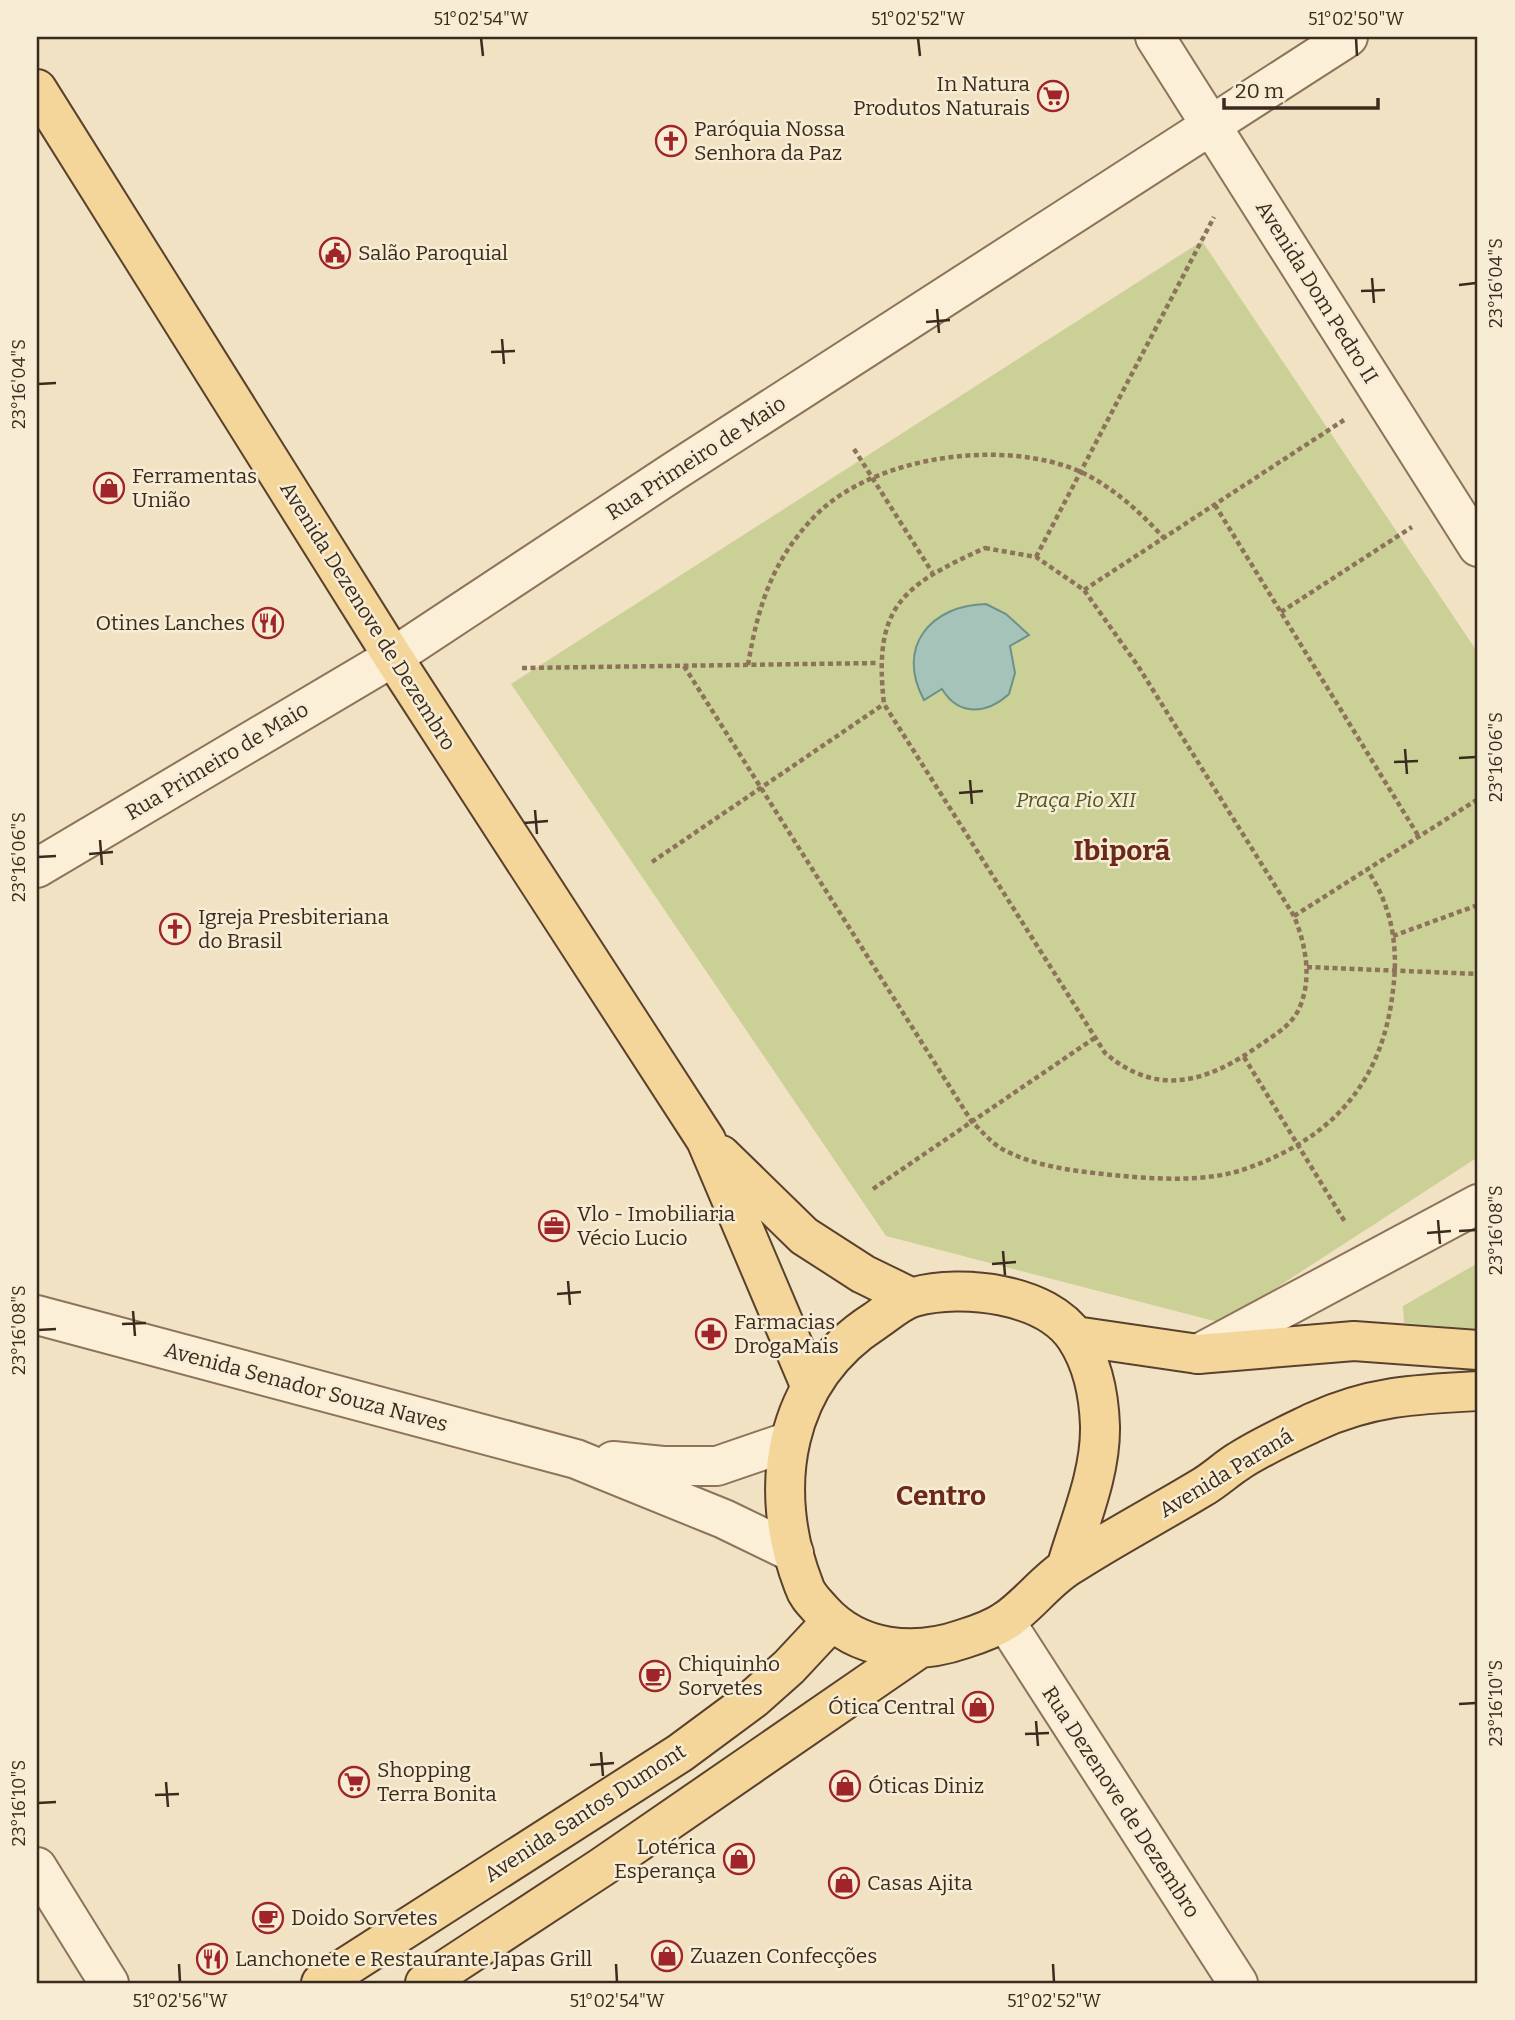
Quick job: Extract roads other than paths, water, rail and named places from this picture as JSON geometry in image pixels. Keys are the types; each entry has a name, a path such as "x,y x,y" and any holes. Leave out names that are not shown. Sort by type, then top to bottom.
{"main road":[{"name":"Avenida Dezenove de Dezembro","path":"37,89 393,657 706,1140 810,1385"},
{"name":"Avenida Dezenove de Dezembro","path":"706,1140 804,1236 834,1257 910,1297"},
{"path":"917,1650 869,1644 831,1622 805,1591 794,1553 784,1486 790,1441 799,1406 810,1385 853,1335 910,1297 960,1290 1002,1294 1042,1310 1075,1336 1096,1382 1100,1429 1093,1480 1066,1568"},
{"path":"1075,1336 1198,1354 1354,1340 1478,1350"},
{"name":"Avenida Paraná","path":"917,1650 962,1640 1004,1621 1066,1568 1208,1485 1239,1461 1315,1422 1374,1399 1478,1391"},
{"name":"Avenida Santos Dumont","path":"321,1983 680,1753 753,1699 789,1667 831,1622"},
{"path":"425,1983 602,1867 917,1650"}],"street":[{"name":"Avenida Dom Pedro II","path":"1155,37 1478,547"},
{"name":"Rua Primeiro de Maio","path":"37,868 393,657 696,457 1348,37"},
{"path":"1198,1354 1478,1204"},
{"name":"Avenida Senador Souza Naves","path":"37,1315 576,1459"},
{"path":"576,1459 663,1466 717,1466 790,1441"},
{"path":"576,1459 724,1519 794,1553"},
{"name":"Rua Dezenove de Dezembro","path":"1004,1621 1238,1983"},
{"path":"37,1867 109,1983"}],"water":[{"path":"986,604 1006,614 1029,635 1010,646 1015,673 1009,694 983,709 965,708 949,698 942,689 924,700 916,681 914,663 916,647 923,632 949,612 966,606"}],"place":[{"name":"In Natura Produtos Naturais","path":"1053,96"},
{"name":"Paróquia Nossa Senhora da Paz","path":"671,141"},
{"name":"Salão Paroquial","path":"335,253"},
{"name":"Ferramentas União","path":"109,488"},
{"name":"Otines Lanches","path":"268,623"},
{"name":"Igreja Presbiteriana do Brasil","path":"175,929"},
{"name":"Vlo - Imobiliaria Vécio Lucio","path":"554,1226"},
{"name":"Farmacias DrogaMais","path":"711,1334"},
{"name":"Chiquinho Sorvetes","path":"655,1676"},
{"name":"Ótica Central","path":"978,1707"},
{"name":"Shopping Terra Bonita","path":"354,1782"},
{"name":"Óticas Diniz","path":"845,1786"},
{"name":"Lotérica Esperança","path":"739,1859"},
{"name":"Casas Ajita","path":"844,1883"},
{"name":"Doido Sorvetes","path":"268,1918"},
{"name":"Zuazen Confecções","path":"667,1956"},
{"name":"Lanchonete e Restaurante Japas Grill","path":"212,1959"}],"district":[{"name":"Ibiporã","path":"1122,850"},
{"name":"Centro","path":"941,1495"}],"park label":[{"name":"Praça Pio XII","path":"1076,800"}]}
